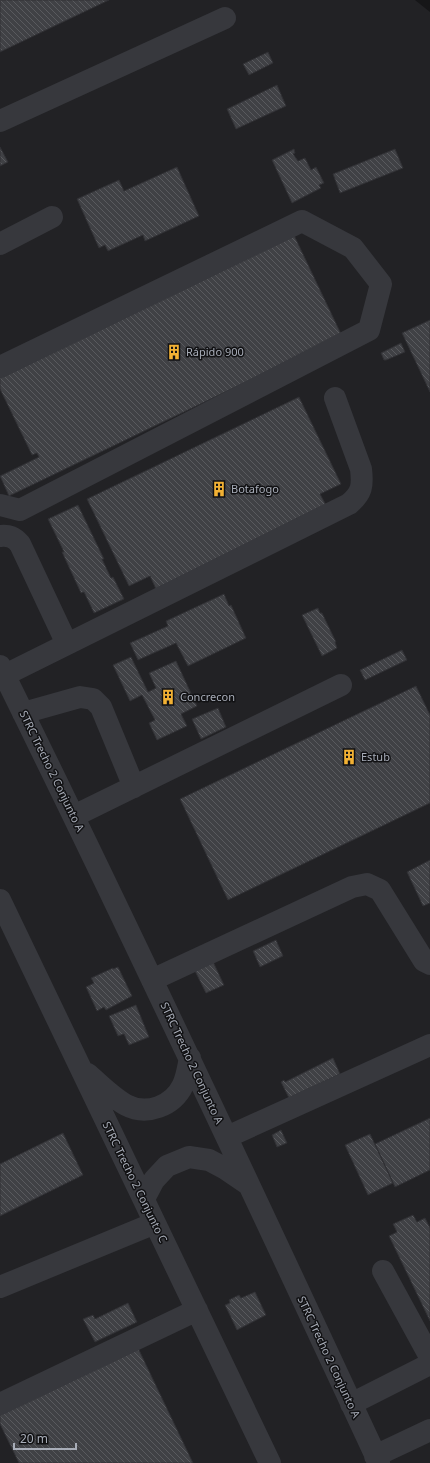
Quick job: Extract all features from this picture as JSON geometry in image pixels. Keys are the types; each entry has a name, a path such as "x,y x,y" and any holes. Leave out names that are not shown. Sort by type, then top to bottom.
{"street":[{"path":"0,121 225,18"},
{"path":"0,244 52,217"},
{"path":"0,367 302,221 353,248 381,284 369,330 20,510 0,505"},
{"path":"2,671 67,644 349,504 358,496 362,482 361,469 335,398"},
{"path":"0,536 7,535 14,537 20,544 67,644"},
{"name":"STRC Trecho 2 Conjunto A","path":"2,671 74,816 190,1058 377,1460"},
{"path":"74,816 341,685"},
{"path":"23,713 80,697 93,699 101,707 134,787"},
{"path":"152,980 352,887 367,884 380,890 424,961 430,964"},
{"name":"STRC Trecho 2 Conjunto C","path":"0,900 270,1463"},
{"path":"227,1137 430,1045"},
{"path":"80,1066 109,1093 124,1103 136,1108 152,1109 162,1106 179,1092 186,1076 190,1058"},
{"path":"144,1200 154,1180 167,1166 189,1157 209,1160 224,1168 250,1186"},
{"path":"0,1287 155,1223"},
{"path":"383,1271 430,1357"},
{"path":"0,1404 197,1310"},
{"path":"351,1404 430,1364"},
{"path":"377,1460 430,1430"}],"shaded area":[{"path":"0,0 415,0 430,12 430,1463 0,1463"}],"building":[{"path":"0,0 109,0 0,52"},
{"path":"268,52 273,63 249,75 243,64"},
{"path":"277,85 286,106 236,129 227,109"},
{"path":"0,147 8,162 0,166"},
{"path":"294,149 295,153 293,154 298,161 305,158 311,170 316,167 324,183 319,185 321,188 292,203 272,160"},
{"path":"395,149 403,168 340,193 333,174"},
{"path":"177,167 199,216 145,241 143,235 108,251 105,245 99,248 77,199 119,180 124,191"},
{"name":"Rápido 900","path":"292,231 342,336 9,496 0,476 39,457 37,453 32,455 0,389 0,373"},
{"path":"430,320 430,392 402,333"},
{"path":"401,343 405,352 384,360 381,353"},
{"name":"Botafogo","path":"299,397 341,484 320,494 327,507 156,589 150,576 129,586 87,499"},
{"path":"78,505 104,559 102,559 111,578 113,577 124,599 94,613 84,592 81,593 48,519"},
{"path":"224,594 229,606 231,605 246,638 188,666 176,643 138,660 130,643 168,626 166,621"},
{"path":"318,608 336,642 337,648 322,656 302,615"},
{"path":"402,650 407,660 365,680 360,670"},
{"name":"Concrecon","path":"131,657 148,692 156,688 149,673 176,661 197,706 181,714 187,726 157,740 149,723 155,720 142,695 130,701 113,665"},
{"name":"Estub","path":"416,686 430,715 430,803 228,900 180,799"},
{"path":"218,708 226,727 201,739 192,719"},
{"path":"430,860 430,903 423,906 407,872"},
{"path":"276,940 283,956 260,967 253,951"},
{"path":"206,947 224,985 206,993 190,961"},
{"path":"118,967 132,996 106,1010 104,1007 97,1011 86,987 94,983 91,978"},
{"path":"136,1005 149,1037 129,1045 124,1034 118,1036 109,1016"},
{"path":"333,1058 340,1074 289,1098 281,1082 284,1080 285,1082"},
{"path":"430,1118 430,1170 395,1187 375,1144"},
{"path":"281,1130 287,1143 277,1147 272,1135"},
{"path":"63,1133 83,1175 0,1216 0,1164"},
{"path":"370,1134 393,1183 368,1195 345,1145"},
{"path":"413,1215 417,1222 425,1218 430,1228 430,1321 389,1236 397,1232 393,1224"},
{"path":"255,1292 266,1315 237,1330 225,1305 230,1303 229,1300 239,1295 241,1298"},
{"path":"128,1303 137,1322 95,1342 83,1319 93,1315 95,1319"},
{"path":"138,1348 193,1463 19,1463 0,1424 0,1413"}],"place":[{"name":"Rápido 900","path":"174,352"},
{"name":"Botafogo","path":"219,489"},
{"name":"Concrecon","path":"168,697"},
{"name":"Estub","path":"349,757"}]}
